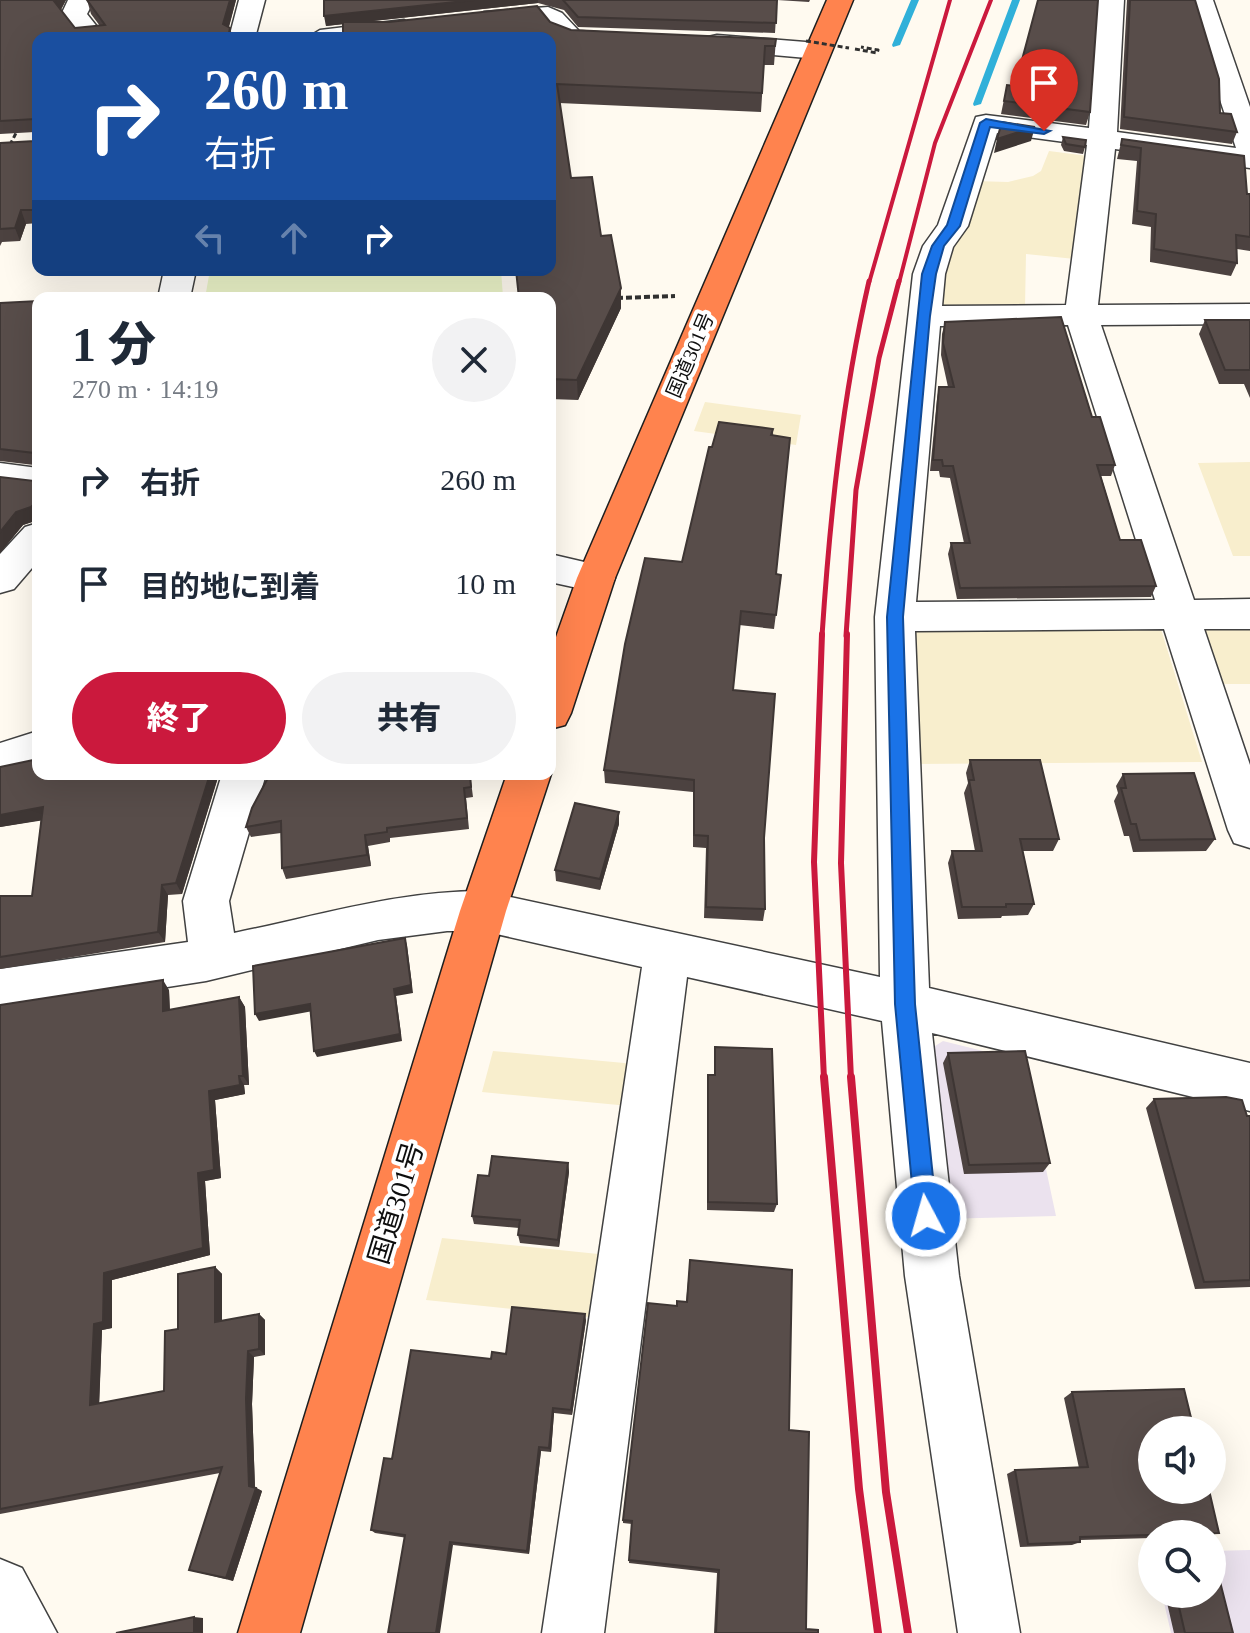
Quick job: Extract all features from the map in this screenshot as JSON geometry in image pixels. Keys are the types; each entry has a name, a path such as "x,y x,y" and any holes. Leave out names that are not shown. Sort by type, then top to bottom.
{"highway":[{"name":"国道301号","path":"556,695 596,578 824,47 840,0"},
{"name":"国道301号","path":"269,1633 483,911 527,780"}],"street":[{"path":"81,0 74,15 88,32"},
{"path":"244,32 252,0"},
{"path":"1111,0 1102,139 1081,315 1250,830"},
{"path":"1200,0 1250,148"},
{"path":"475,27 531,8 554,18 561,32 572,38 636,41"},
{"path":"372,32 432,25"},
{"path":"699,42 824,47"},
{"path":"989,1633 932,1276 905,1004 895,617 929,274 938,246 953,226 986,123 1250,159"},
{"path":"923,316 1250,314"},
{"path":"0,475 32,479"},
{"path":"0,579 32,543"},
{"path":"556,569 596,578"},
{"path":"895,617 1250,614"},
{"path":"0,760 32,750"},
{"path":"214,958 206,901 242,780"},
{"path":"0,991 214,958 336,926 446,909 483,911 905,1004 1250,1087"},
{"path":"573,1633 660,988 669,952"},
{"path":"0,1590 26,1633"}],"path":[{"path":"824,47 877,53 878,50 861,47"},
{"path":"10,145 21,123"},
{"path":"611,299 684,298"}],"shaded area":[{"path":"1049,151 1088,156 1075,259 1026,254 1025,307 938,308 936,275 974,181 1008,182 1033,176 1041,171"},
{"path":"705,402 801,415 796,445 694,431"},
{"path":"1250,462 1250,556 1233,556 1198,463"},
{"path":"1160,626 1202,762 914,764 910,635 920,628"},
{"path":"1207,626 1250,626 1250,684 1219,684 1201,631"},
{"path":"943,1041 1023,1061 1056,1216 942,1219 924,1053"},
{"path":"493,1051 635,1064 629,1106 482,1092"},
{"path":"442,1238 608,1255 598,1318 426,1300"},
{"path":"1250,1550 1250,1633 1171,1633 1165,1608 1226,1608 1226,1551"}],"green space":[{"path":"209,276 501,276 503,292 206,292"}],"building":[{"path":"0,0 55,0 75,28 105,25 87,0 230,0 223,24 230,28 229,32 32,32 32,119 0,121"},
{"path":"324,0 474,0 324,16"},
{"path":"563,0 777,0 776,23 578,17"},
{"path":"1038,0 1098,0 1090,112 1004,101 1007,85 1015,86"},
{"path":"1130,0 1195,0 1219,79 1220,113 1231,114 1237,132 1124,117"},
{"path":"537,6 550,22 571,30 776,39 775,46 765,46 762,93 557,84 571,178 592,177 601,236 611,235 621,288 577,380 556,379 556,292 518,292 517,276 556,276 556,32 343,32 343,22 389,22"},
{"path":"1002,122 1035,127 997,139"},
{"path":"1063,137 1086,140 1085,147 1066,144"},
{"path":"1122,139 1244,156 1247,194 1250,194 1250,237 1236,235 1237,263 1154,249 1156,214 1137,211 1141,148 1121,145"},
{"path":"32,141 32,210 21,210 15,228 0,229 0,143"},
{"path":"32,301 32,453 0,449 0,303"},
{"path":"1061,317 1092,417 1100,417 1115,465 1097,465 1120,540 1141,540 1156,586 960,588 951,543 970,543 953,466 943,466 942,460 933,460 939,387 954,387 943,343 945,322"},
{"path":"1205,320 1250,320 1250,370 1225,370"},
{"path":"719,422 773,429 771,435 790,438 776,574 781,575 776,615 741,611 733,690 775,694 764,838 765,909 706,907 708,836 694,835 694,780 604,770 625,644 645,558 682,562 709,447 712,447"},
{"path":"0,477 32,481 32,506 16,512 0,532"},
{"path":"32,760 32,780 208,780 176,883 162,885 158,932 0,957 0,896 32,896 43,807 0,815 0,767"},
{"path":"970,760 1040,760 1059,839 1020,839 1034,904 962,907 952,851 982,851 969,780 974,780"},
{"path":"1194,773 1215,839 1140,840 1136,824 1131,824 1121,788 1126,788 1123,774"},
{"path":"267,780 470,780 471,787 464,788 467,818 387,828 387,832 365,835 367,855 282,868 281,821 246,827"},
{"path":"575,803 619,812 600,879 555,870"},
{"path":"405,938 411,985 394,989 400,1034 314,1051 310,1004 255,1014 253,966"},
{"path":"163,980 163,1011 239,997 243,1076 239,1076 240,1085 209,1091 214,1170 198,1173 203,1248 104,1273 103,1322 94,1324 90,1405 164,1391 165,1331 178,1329 178,1274 215,1267 215,1322 259,1314 259,1349 248,1351 246,1399 249,1486 256,1488 226,1578 189,1570 222,1467 0,1509 0,1005"},
{"path":"715,1047 772,1049 777,1204 708,1202 708,1075 715,1075"},
{"path":"1025,1051 1050,1163 969,1165 948,1053"},
{"path":"1226,1097 1242,1100 1247,1116 1250,1116 1250,1280 1204,1282 1154,1099"},
{"path":"492,1156 568,1163 558,1240 518,1235 520,1220 472,1216 478,1175 489,1176"},
{"path":"690,1260 792,1270 789,1430 809,1432 806,1629 818,1630 818,1633 716,1633 719,1570 629,1560 632,1521 623,1520 648,1303 677,1306 677,1301 687,1302"},
{"path":"512,1307 585,1314 571,1410 553,1408 549,1448 539,1447 527,1551 450,1542 436,1633 388,1633 405,1535 371,1530 384,1458 392,1459 411,1350 491,1359 492,1352 506,1354"},
{"path":"1184,1389 1191,1416 1138,1416 1138,1504 1212,1504 1216,1520 1138,1520 1138,1535 1080,1537 1080,1542 1028,1544 1015,1470 1088,1467 1072,1392"},
{"path":"1226,1605 1233,1633 1185,1633 1179,1608 1226,1608"},
{"path":"194,1617 194,1633 116,1633"}],"waterway":[{"path":"896,45 915,0"},
{"path":"977,104 1016,0"}],"railway":[{"path":"869,283 950,0"},
{"path":"899,283 935,143 991,0"},
{"path":"822,636 838,458 851,369 869,281"},
{"path":"846,636 856,490 879,358 899,281"},
{"path":"822,634 814,862 824,1079"},
{"path":"847,634 841,863 851,1079"},
{"path":"824,1077 859,1489 878,1633"},
{"path":"851,1077 886,1492 908,1633"}],"route":[{"path":"926,1216 905,1004 895,617 923,316 929,274 938,246 953,226 986,123 1044,131"}]}
